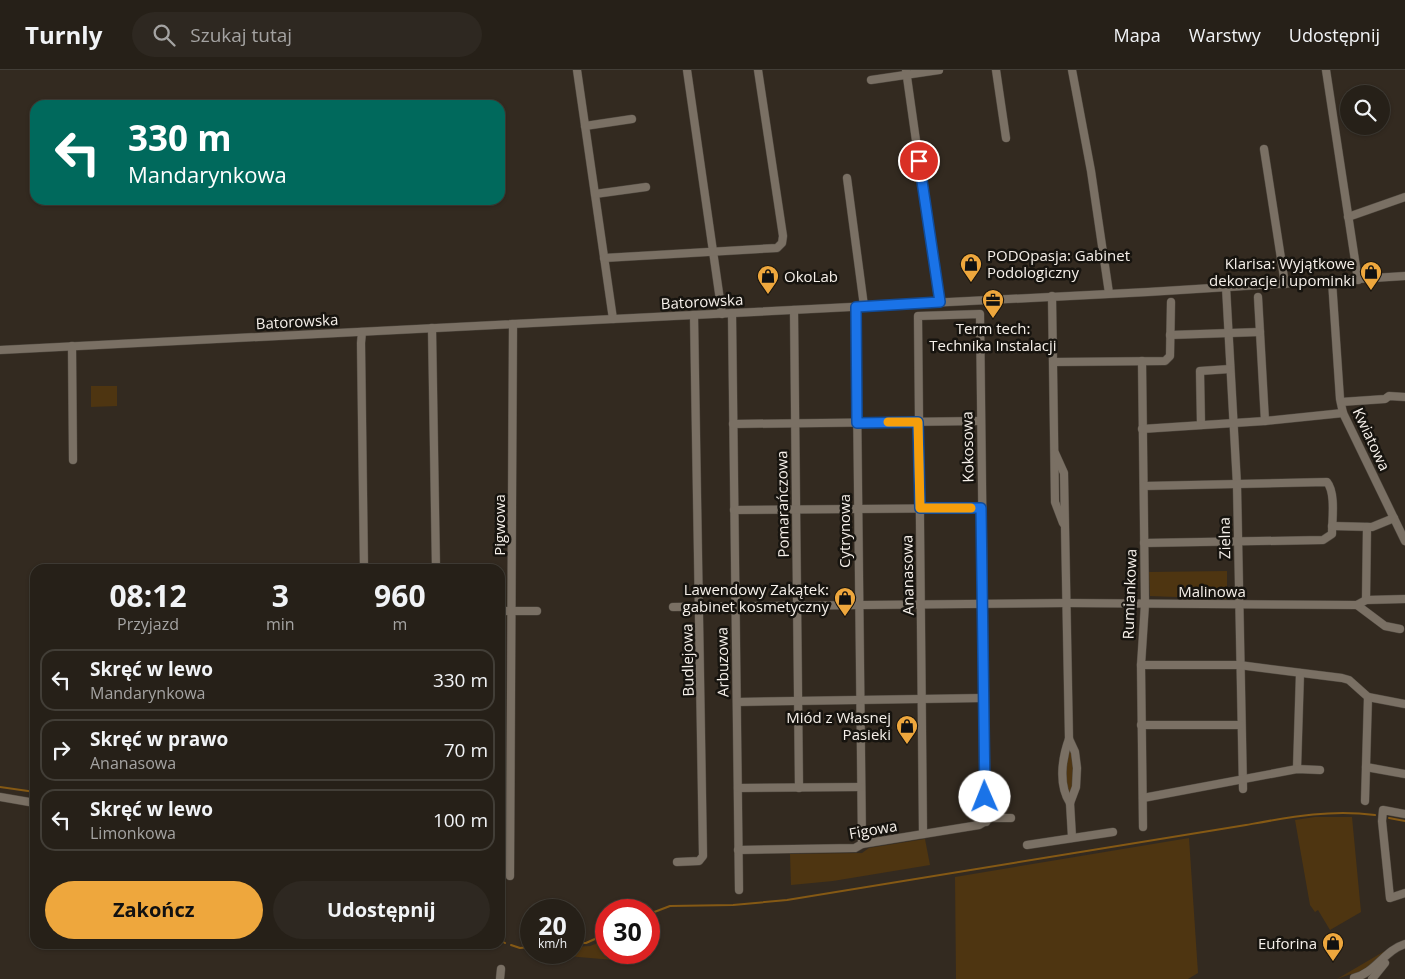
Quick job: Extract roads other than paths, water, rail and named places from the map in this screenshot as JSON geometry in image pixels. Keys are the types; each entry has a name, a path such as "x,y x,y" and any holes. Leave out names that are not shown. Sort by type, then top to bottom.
{"street":[{"path":"577,70 613,319"},
{"path":"687,70 722,314"},
{"path":"604,258 777,248 782,243 783,236 758,70"},
{"path":"872,80 906,72 939,70"},
{"path":"996,70 1006,138"},
{"path":"1072,70 1090,164 1109,293"},
{"path":"1326,70 1358,280"},
{"path":"906,72 940,302"},
{"path":"585,126 632,119"},
{"path":"1264,149 1285,284"},
{"name":"Cytrynowa","path":"847,178 860,306 857,423 862,844"},
{"path":"595,194 646,186"},
{"path":"1348,217 1405,197"},
{"name":"Batorowska","path":"0,350 1332,282 1405,276"},
{"name":"Kwiatowa","path":"1332,282 1341,402 1344,413 1405,541"},
{"name":"Zielna","path":"1226,287 1234,424 1238,542 1240,725 1243,789"},
{"path":"1052,296 1055,453 1064,474 1069,739 1063,755 1065,795 1070,803"},
{"path":"1258,297 1265,421"},
{"path":"1054,362 1165,361 1170,356 1171,302"},
{"name":"Pomarańczowa","path":"794,310 799,788"},
{"name":"Arbuzowa","path":"732,313 739,890"},
{"name":"Kokosowa","path":"918,316 980,314 986,822"},
{"name":"Budlejowa","path":"677,862 699,862 703,856 694,315"},
{"name":"Ananasowa","path":"918,316 923,834"},
{"name":"Pigwowa","path":"510,876 512,324"},
{"path":"432,328 436,564"},
{"path":"362,332 364,564"},
{"path":"1170,335 1260,332"},
{"path":"72,346 73,460"},
{"name":"Rumiankowa","path":"1142,361 1145,604 1141,665 1143,827"},
{"path":"1201,426 1200,372 1230,369"},
{"path":"1341,402 1385,399 1388,396 1405,397"},
{"path":"1142,428 1234,424 1344,413"},
{"path":"733,424 980,421"},
{"path":"1144,486 1327,482 1331,487 1332,526 1330,536 1323,540 1144,543"},
{"path":"734,510 981,508"},
{"path":"1332,526 1368,527 1394,518"},
{"path":"1366,600 1368,527"},
{"name":"Malinowa","path":"673,607 982,603 1357,605 1366,600 1405,600"},
{"path":"1357,605 1386,626 1400,629"},
{"path":"505,611 537,611"},
{"path":"1141,665 1239,665 1349,680 1368,697 1405,704"},
{"path":"1297,769 1300,673"},
{"path":"1366,800 1368,697"},
{"path":"737,702 984,698"},
{"path":"1141,725 1240,725"},
{"path":"1069,739 1075,752 1077,768 1076,787 1070,803 1072,837"},
{"path":"1366,767 1405,774"},
{"path":"1143,798 1297,769 1320,770"},
{"path":"738,788 861,787"},
{"path":"0,797 30,802"},
{"path":"1405,814 1383,810 1382,821 1390,898 1405,892"},
{"name":"Figowa","path":"738,850 855,848 862,844 979,825 991,818 1011,818"},
{"path":"1027,845 1114,832"},
{"path":"1354,979 1366,973 1393,949 1405,946"},
{"path":"1372,979 1385,962 1405,946"},
{"path":"500,979 501,969"}],"waterway":[{"path":"0,787 30,791"},
{"path":"660,910 670,906 733,905 787,900 1294,817 1326,813 1375,815"},
{"path":"1389,818 1405,821"},
{"path":"585,943 595,939"},
{"path":"511,945 520,948"}],"place":[{"name":"PODOpasja: Gabinet Podologiczny","path":"971,283"},
{"name":"Klarisa: Wyjątkowe dekoracje i upominki","path":"1371,291"},
{"name":"OkoLab","path":"768,295"},
{"name":"Term tech: Technika Instalacji","path":"993,319"},
{"name":"Lawendowy Zakątek: gabinet kosmetyczny","path":"845,617"},
{"name":"Miód z Własnej Pasieki","path":"907,745"},
{"name":"Euforina","path":"1333,962"}]}
